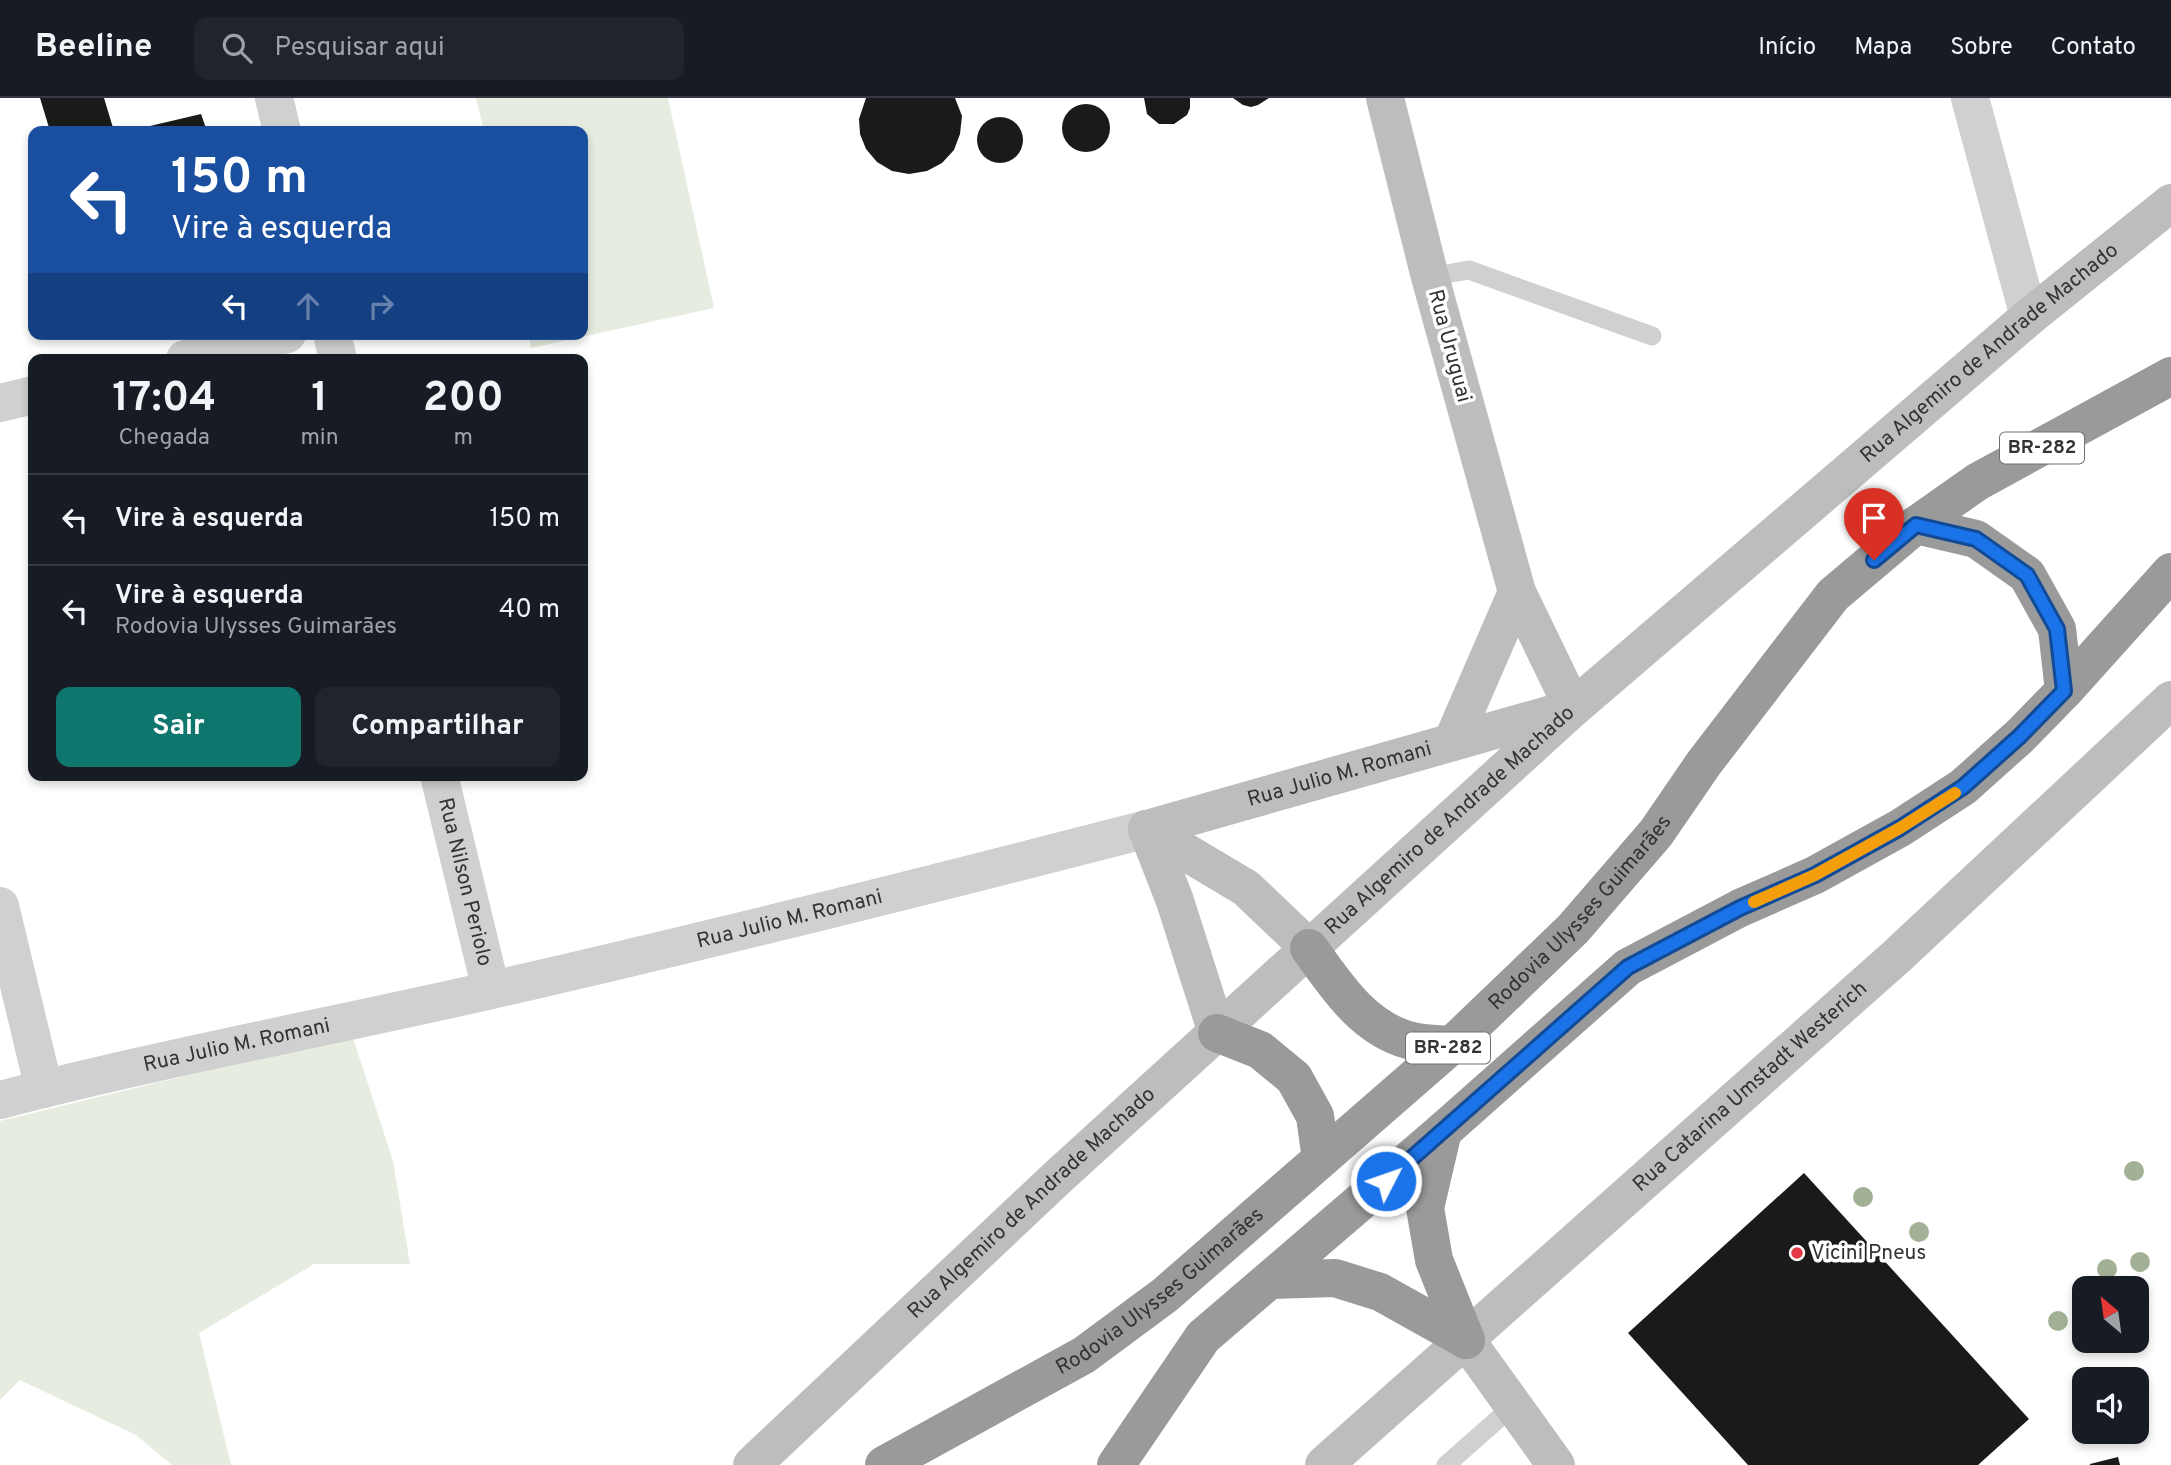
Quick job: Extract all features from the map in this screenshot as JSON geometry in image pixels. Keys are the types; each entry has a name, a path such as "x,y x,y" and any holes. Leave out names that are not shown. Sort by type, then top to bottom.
{"highway":[{"name":"Rodovia Ulysses Guimarães","path":"884,1465 1084,1356 1165,1294 1452,1045 1573,929 1656,833 1704,762 1833,595 1916,525 1977,482 2171,376"},
{"path":"1916,525 1976,539 2027,575 2057,629 2064,691"},
{"name":"BR-282","path":"1116,1465 1203,1337 1443,1131 1628,967 1740,908 1815,875 1900,828 1963,787 2020,736 2064,691 2171,572"},
{"path":"1310,948 1340,989 1369,1022 1409,1041 1452,1045"},
{"path":"1217,1033 1260,1050 1294,1078 1315,1116 1321,1159"},
{"path":"1443,1131 1425,1208 1434,1261 1466,1340"},
{"path":"1270,1280 1335,1278 1380,1292 1466,1340"}],"street":[{"path":"274,98 281,126"},
{"name":"Rua Uruguai","path":"1385,98 1430,278 1517,592 1573,708"},
{"path":"1970,98 2029,317"},
{"name":"Rua Algemiro de Andrade Machado","path":"752,1465 1059,1176 1573,708 2029,317 2171,203"},
{"path":"205,354 263,340"},
{"path":"0,403 28,396"},
{"path":"1451,743 1517,592"},
{"name":"Rua Catarina Umstadt Westerich","path":"1324,1465 1896,957 2171,700"},
{"name":"Rua Julio M. Romani","path":"0,1100 491,990 942,882 1147,829 1573,708"},
{"name":"Rua Nilson Periolo","path":"440,781 491,990"},
{"path":"1147,829 1246,888 1310,948"},
{"path":"1147,829 1183,925 1217,1033"},
{"path":"0,906 44,1089"},
{"path":"1466,1340 1556,1465"}],"lane":[{"path":"1430,278 1469,270 1652,336"},
{"path":"1447,1465 1514,1405"}],"shaded area":[{"path":"476,98 668,98 714,308 588,336 588,126 483,126"},
{"path":"529,340 568,340 531,348"},
{"path":"352,1035 393,1161 410,1264 314,1264 199,1333 231,1465 172,1465 136,1435 20,1380 0,1400 0,1121"}],"building":[{"path":"40,98 104,98 112,126 48,126"},
{"path":"866,98 955,98 962,116 960,134 954,150 942,163 927,171 909,174 892,171 877,162 866,149 860,134 859,119"},
{"path":"1144,98 1190,98 1190,108 1187,115 1174,124 1159,124 1147,114"},
{"path":"1233,98 1269,98 1251,107"},
{"path":"1086,104 1103,111 1110,128 1103,145 1086,152 1069,145 1062,128 1069,111"},
{"path":"201,114 205,126 150,126"},
{"path":"1000,117 1017,123 1023,140 1017,157 1000,163 983,157 977,140 983,123"},
{"name":"Vicini Pneus","path":"1804,1173 2029,1419 1978,1465 1748,1465 1628,1333"},
{"path":"2118,1457 2120,1465 2090,1465 2090,1464"}],"slow traffic":[{"path":"1754,902 1815,875 1900,828 1955,793"}],"place":[{"name":"Vicini Pneus","path":"1797,1253"}],"route":[{"path":"1386,1181 1628,967 1740,908 1815,875 1900,828 1963,787 2020,736 2064,691 2057,629 2027,575 1976,539 1916,525 1874,560"}]}
